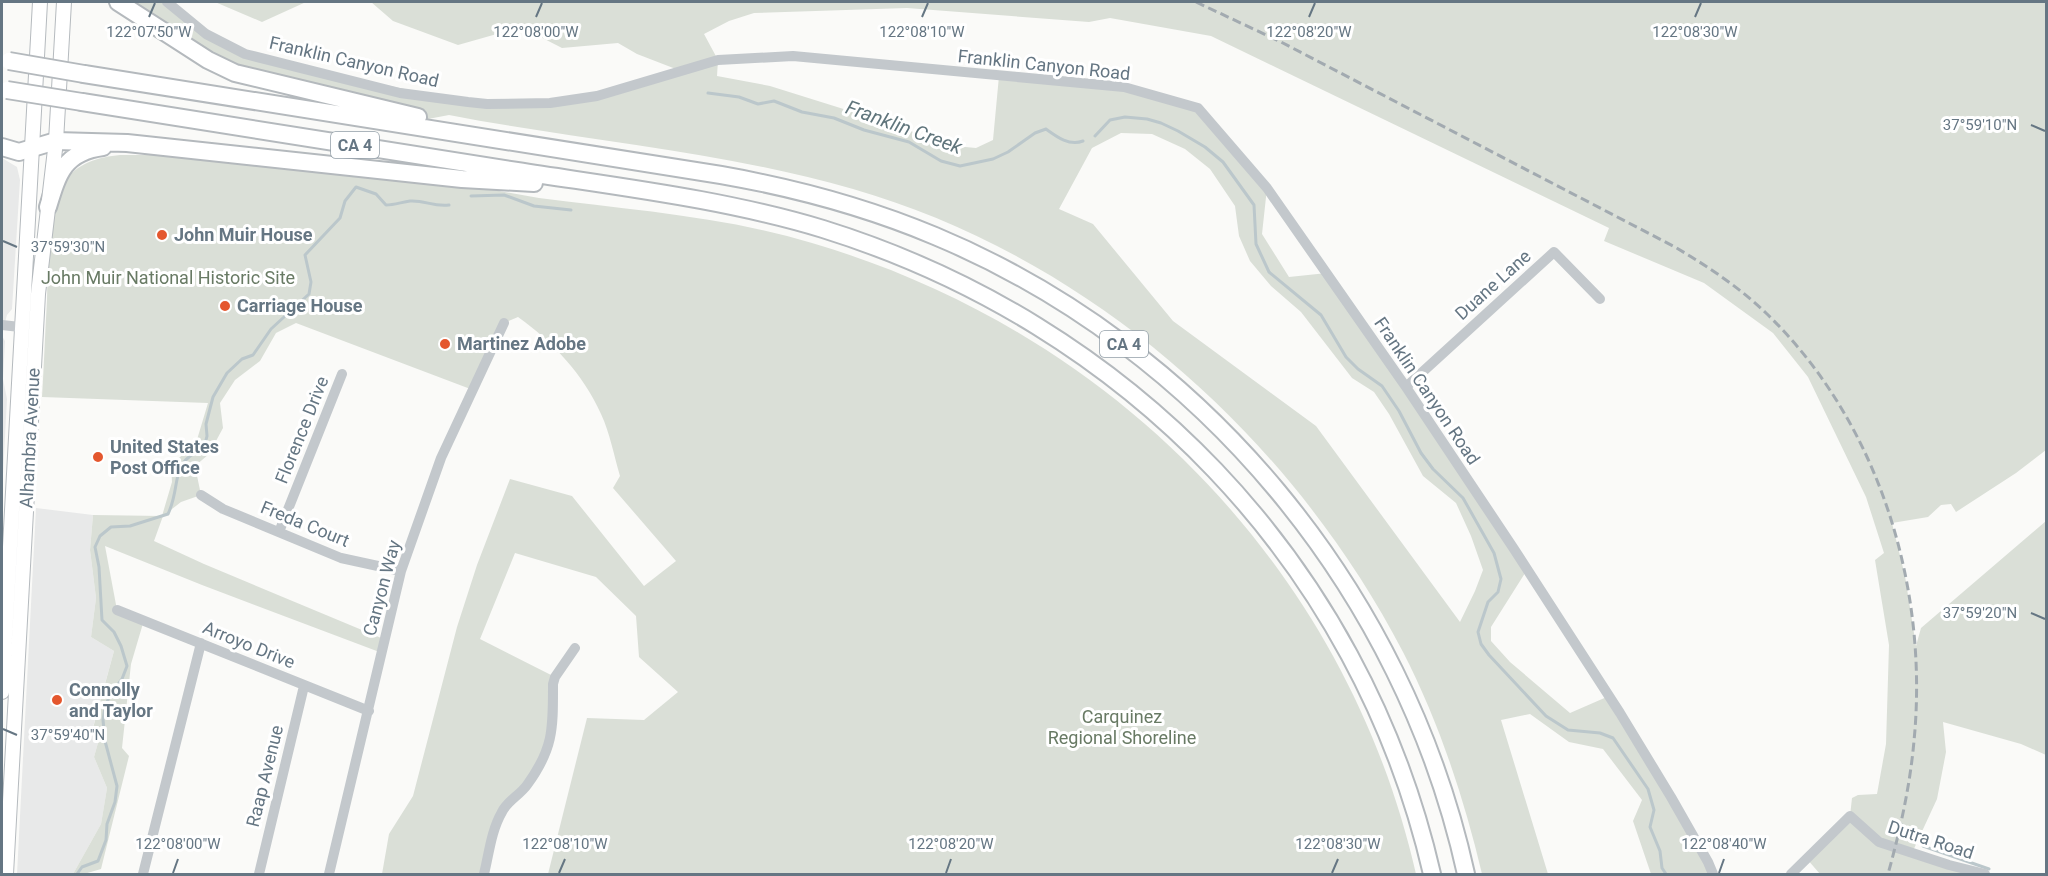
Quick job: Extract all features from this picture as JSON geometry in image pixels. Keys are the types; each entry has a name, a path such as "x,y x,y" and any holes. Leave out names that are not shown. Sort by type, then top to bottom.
{"highway":[{"path":"118,2 208,60 235,73 520,143"},
{"name":"CA 4","path":"5,61 766,183 875,213 938,237 999,266 1068,305 1133,350 1201,409 1249,457 1306,526 1351,591 1390,660 1423,732 1449,807 1466,874"},
{"name":"CA 4","path":"4,90 628,188 716,204 792,221 846,237 970,288 1019,315 1085,357 1138,397 1188,442 1235,491 1284,551 1322,606 1360,675 1388,736 1414,804 1432,874"},
{"path":"2,147 19,152 56,141 127,143 220,151 462,179 628,188"},
{"path":"48,207 58,175 68,163 88,149 127,143"}],"main road":[{"name":"Alhambra Avenue","path":"6,874 29,328 31,148 40,2"},
{"name":"Alhambra Avenue","path":"2,692 29,328 39,275 56,141 64,2"}],"street":[{"name":"Franklin Canyon Road","path":"167,2 206,34 245,54 400,93 487,104 550,103 597,96 718,60 793,56 1124,87 1198,108 1267,188 1406,387 1618,710 1671,797 1713,874"},
{"name":"Duane Lane","path":"1406,387 1554,252 1600,299"},
{"name":"Canyon Way","path":"329,874 401,571 441,458 504,323"},
{"path":"2,325 29,328"},
{"name":"Florence Drive","path":"279,532 342,374"},
{"name":"Freda Court","path":"201,495 223,509 341,558 401,571"},
{"name":"Arroyo Drive","path":"117,610 369,711"},
{"path":"143,874 201,643"},
{"path":"484,874 502,810 526,788 542,763 552,734 553,684 574,648"},
{"name":"Raap Avenue","path":"259,874 304,686"},
{"name":"Dutra Road","path":"1791,874 1850,816 1879,842 1985,874"}],"shaded area":[{"path":"2,158 17,167 20,180 12,309 7,315 2,334"},
{"path":"2,336 5,341 3,379 7,399 2,493"},
{"path":"36,508 93,515 90,550 96,598 91,637 114,651 93,727 101,732 94,757 107,788 101,824 73,874 17,874"}],"green space":[{"path":"118,2 167,2 206,34 273,62 468,102 550,103 681,71 637,54 618,43 562,48 521,27 458,45 393,21 371,2 2046,2 2046,450 2016,473 1956,512 1951,504 1941,505 1928,517 1892,523 1905,576 1916,646 1921,628 2046,521 2046,755 2021,744 1943,722 1946,752 1937,799 1912,853 1985,874 1820,874 1807,859 1850,816 1852,798 1858,795 1877,794 1886,744 1889,645 1875,560 1884,553 1866,497 1808,377 1773,333 1704,283 1604,241 1609,228 1211,36 1110,18 1089,22 907,8 754,13 729,21 704,34 718,60 717,76 770,86 901,127 945,145 976,148 993,140 999,76 1124,87 1198,108 1267,188 1262,234 1289,277 1327,273 1527,570 1491,627 1491,641 1510,662 1570,713 1609,696 1713,874 1651,874 1633,821 1642,800 1603,749 1569,742 1530,714 1501,720 1548,874 1482,874 1449,761 1416,679 1357,573 1303,498 1242,428 1174,365 1101,308 1023,260 940,220 853,189 803,176 702,156 449,115 428,119 235,73","holes":["1121,133 1152,134 1185,149 1210,169 1235,206 1239,236 1250,261 1271,286 1301,312 1352,378 1374,392 1389,414 1423,476 1456,503 1483,570 1460,622 1316,426 1173,321 1093,224 1059,209 1092,148"]},
{"path":"215,2 306,2 262,22"},
{"path":"120,155 162,155 424,180 745,226 812,243 921,283 1023,336 1116,400 1200,476 1273,563 1334,658 1382,762 1416,874 548,874 587,718 644,720 678,692 639,657 636,616 596,577 515,553 480,639 555,677 542,763 502,810 484,874 382,874 389,834 413,796 457,627 477,565 510,479 572,496 644,586 676,561 613,488 620,476 612,445 601,414 585,385 555,348 518,317 504,323 473,390 296,323 276,333 260,361 235,380 220,403 223,428 209,454 195,466 201,495 181,502 163,516 154,541 386,640 382,653 105,546 117,610 144,620 131,664 122,748 129,756 101,869 84,874 73,874 101,824 107,788 94,757 101,732 93,728 114,651 91,637 96,598 90,550 93,515 162,516 172,482 171,465 196,443 208,403 42,397 49,240 58,195 69,176 81,166 96,159"}],"waterway":[{"name":"Franklin Creek","path":"708,93 739,97 758,104 774,101 802,112 834,118 864,130 909,142 941,161 960,166 993,159 1008,152 1035,133 1046,129 1068,142 1083,141"},
{"name":"Franklin Creek","path":"1095,136 1110,120 1125,117 1147,119 1178,131 1205,147 1223,162 1254,205 1256,244 1269,272 1321,315 1346,357 1358,369 1382,386 1399,411 1421,453 1433,469 1463,498 1494,553 1501,579 1498,592 1488,602 1478,632 1481,644 1546,716 1568,730 1600,733 1613,738 1648,789 1654,810 1650,827 1660,851 1662,868 1666,874"},
{"name":"Franklin Creek","path":"77,874 82,867 98,861 106,840 107,824 115,802 117,786 105,741 103,720 110,695 122,679 127,666 114,632 102,620 99,567 95,547 100,536 111,527 130,526 168,514 180,468 193,454 204,448 207,436 206,424 213,397 227,373 242,359 253,355 271,329 309,294 311,282 305,255 340,218 345,201 356,187 376,194 386,205 410,201 449,205"},
{"name":"Franklin Creek","path":"471,196 504,195 534,206 571,210"},
{"path":"1923,846 1989,869"}],"railway":[{"path":"1196,2 1279,41 1675,247 1711,269 1745,294 1766,313 1805,356 1839,404 1866,456 1888,510 1904,567 1913,624 1917,683 1914,741 1904,808 1888,874"}],"place":[{"name":"John Muir House","path":"162,235"},
{"name":"Carriage House","path":"225,306"},
{"name":"Martinez Adobe","path":"445,344"},
{"name":"United States Post Office","path":"98,457"},
{"name":"Connolly and Taylor","path":"57,700"}],"park label":[{"name":"John Muir National Historic Site","path":"168,278"},
{"name":"Carquinez Regional Shoreline","path":"1122,727"}]}
